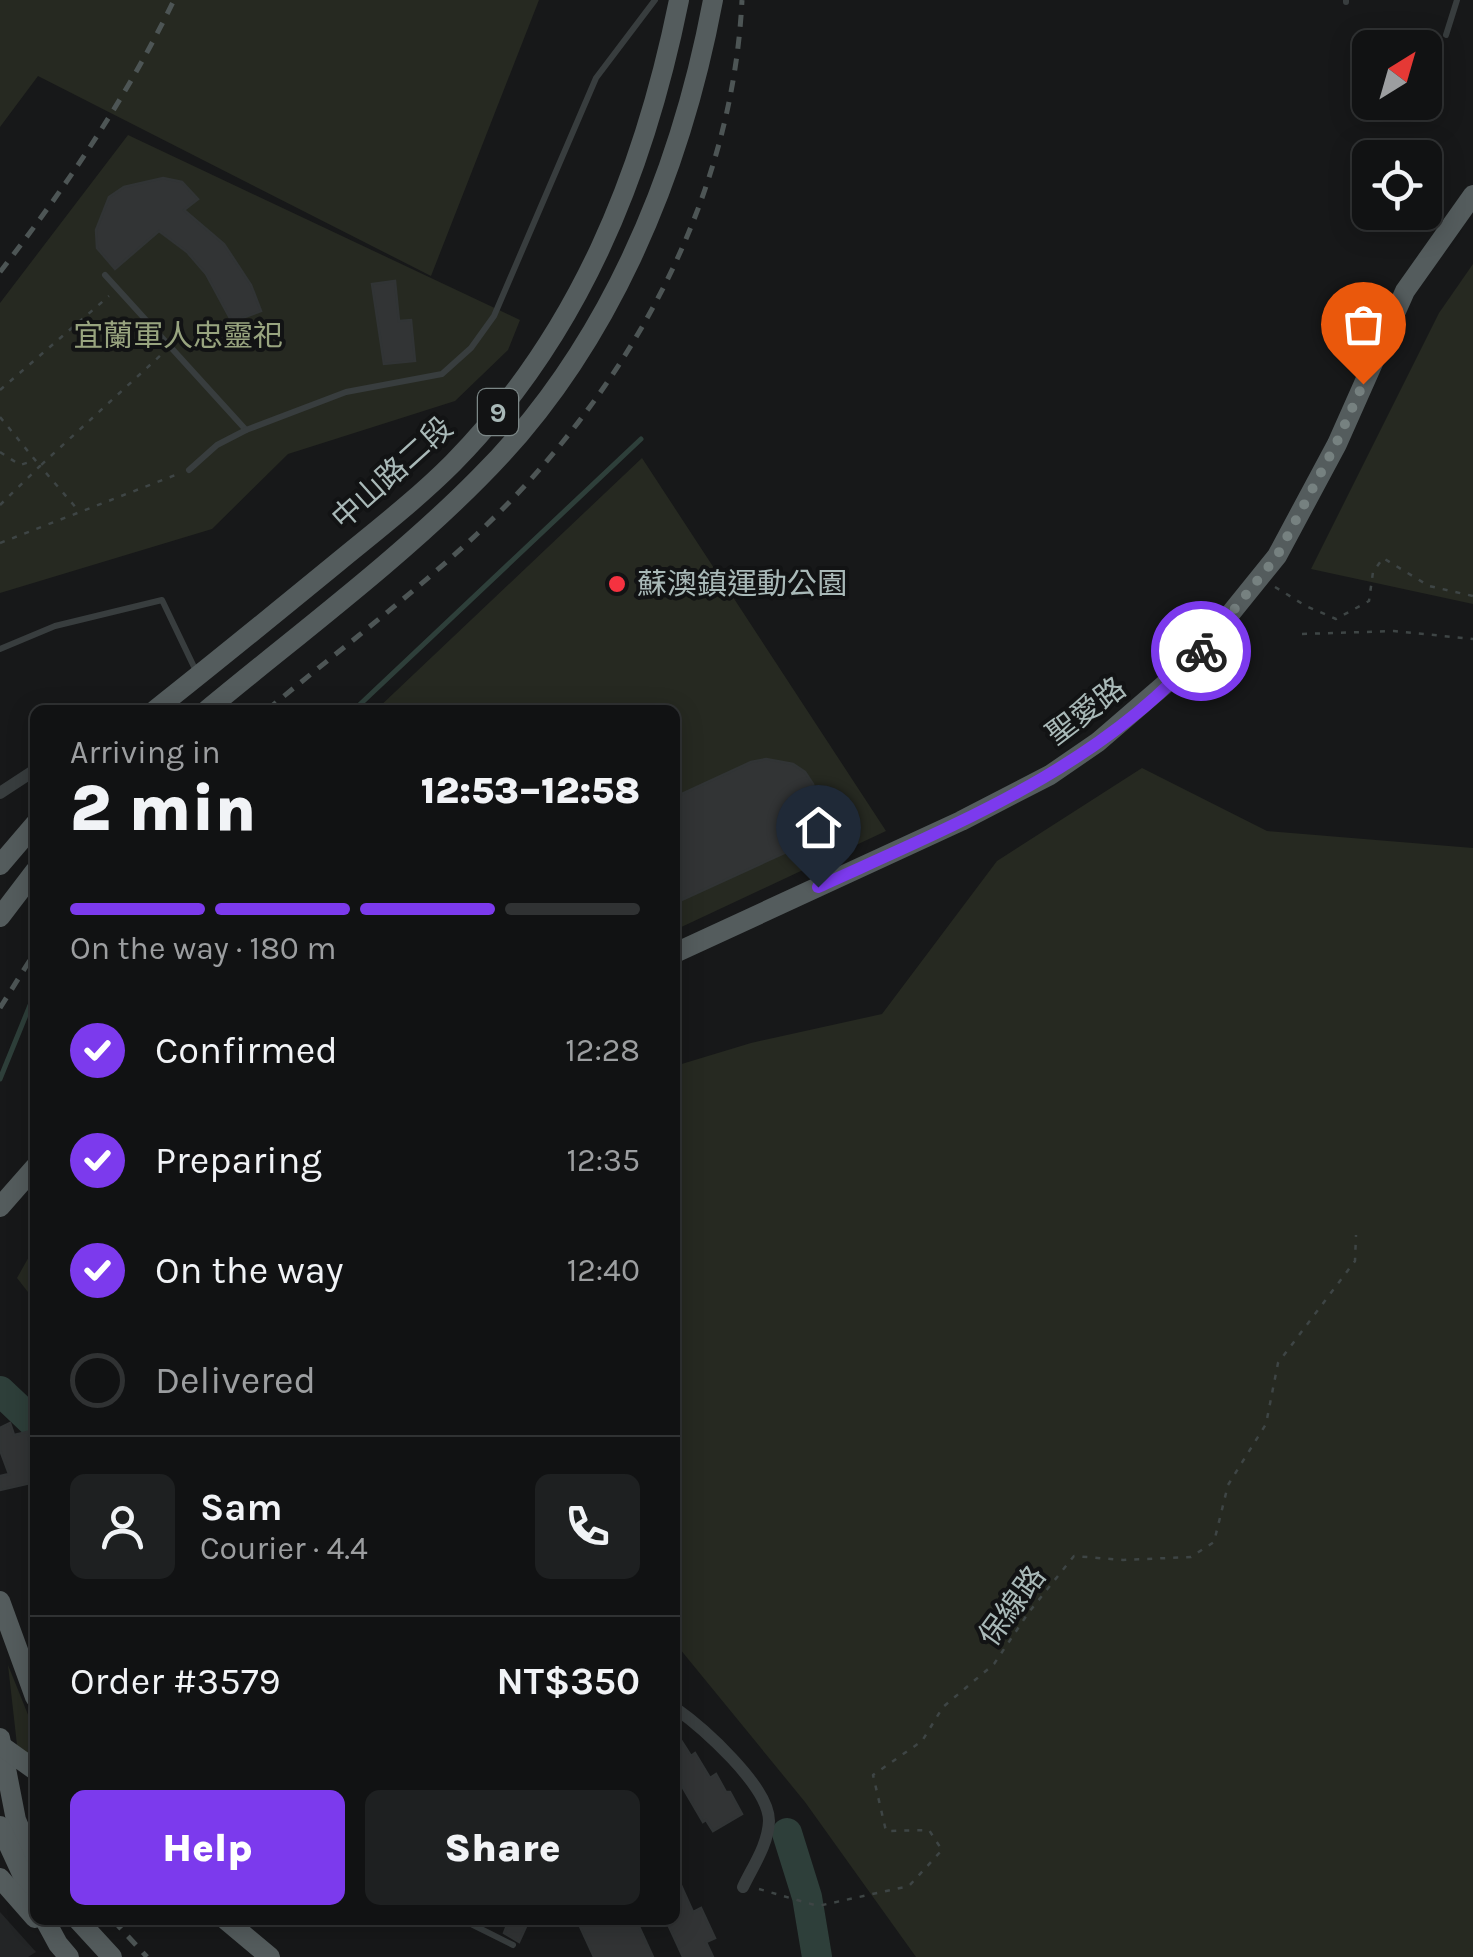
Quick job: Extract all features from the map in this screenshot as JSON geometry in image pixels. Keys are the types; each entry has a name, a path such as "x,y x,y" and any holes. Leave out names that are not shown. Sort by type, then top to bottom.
{"main road":[{"name":"中山路二段","path":"162,705 429,486 485,426 533,366 585,282 614,224 667,58 679,0"},
{"name":"中山路二段","path":"213,705 478,479 525,429 578,358 645,230 678,132 713,0"},
{"name":"聖愛路","path":"680,951 961,822 1050,775 1098,742 1181,672 1277,556 1336,444 1405,291 1473,194"},
{"path":"0,865 30,830"},
{"path":"0,917 30,878"},
{"path":"0,1207 30,1174"},
{"path":"0,1601 30,1683"},
{"path":"0,1743 10,1798 30,1854"},
{"path":"0,1743 30,1776"},
{"path":"3,1765 30,1778"},
{"path":"0,1826 30,1891"},
{"path":"0,1878 30,1912"},
{"path":"41,1925 65,1953"},
{"path":"48,1925 65,1953"},
{"path":"234,1925 270,1957"},
{"path":"84,1927 112,1957"}],"street":[{"path":"152,705 190,683"},
{"path":"0,793 30,773"},
{"path":"680,1711 699,1724 726,1753 758,1792 769,1816 766,1841 743,1886"},
{"path":"65,1953 84,1927"}],"lane":[{"path":"189,470 217,446 246,430 346,392 442,374 470,348 494,316 596,78 655,0"},
{"path":"1446,35 1458,0"},
{"path":"105,275 246,430"},
{"path":"0,649 55,626 162,600 190,683"},
{"path":"473,1925 513,1945"}],"path":[{"path":"0,390 118,288"},
{"path":"0,505 170,347"},
{"path":"0,417 79,511"},
{"path":"0,452 20,465 35,460"},
{"path":"0,544 189,470"},
{"path":"1261,577 1306,606 1336,619 1370,602 1373,572 1383,558 1429,586 1473,596"},
{"path":"1302,634 1394,630 1473,640"},
{"name":"保線路","path":"743,1886 818,1906 909,1886 942,1850 929,1830 886,1831 873,1775 922,1741 943,1708 994,1664 1074,1556 1123,1560 1191,1557 1214,1542 1228,1485 1266,1424 1278,1363 1355,1261 1356,1235"}],"shaded area":[{"path":"0,1912 36,1952 28,1957 0,1957"}],"green space":[{"path":"0,0 539,0 431,276 38,76 0,127"},
{"name":"宜蘭軍人忠靈祀","path":"128,135 520,320 508,350 455,401 288,454 212,529 0,593 0,303"},
{"path":"1473,264 1473,604 1311,569 1439,313"},
{"name":"蘇澳鎮運動公園","path":"642,458 886,831 680,928 680,705 381,705"},
{"path":"1142,768 1267,831 1473,848 1473,1957 916,1957 805,1802 680,1649 680,1064 751,1043 882,1014 997,861"},
{"path":"30,1255 30,1295 17,1278"},
{"path":"8,1665 30,1720 30,1755 17,1745"}],"building":[{"path":"163,178 182,182 198,199 184,210 224,244 251,285 261,311 232,322 206,274 187,252 159,231 115,269 97,248 96,230 109,197 124,187"},
{"path":"395,281 399,321 411,320 415,361 384,364 372,284"},
{"path":"766,759 793,764 805,772 813,784 819,808 811,833 791,850 680,901 680,795"},
{"path":"10,1423 14,1435 27,1432 30,1483 0,1490 0,1476 9,1474 0,1450 0,1428"},
{"path":"680,1739 691,1756 695,1753 710,1778 716,1774 742,1814 713,1831 706,1820 703,1822 682,1786"},
{"path":"680,1883 693,1912 701,1908 715,1938 706,1942 713,1957 683,1957 668,1925 680,1925"},
{"path":"507,1925 527,1925 519,1942 504,1933"},
{"path":"579,1925 638,1925 653,1957 594,1957"}],"waterway":[{"path":"359,705 641,439"},
{"path":"0,1079 30,1005"},
{"path":"0,1391 30,1419"},
{"path":"787,1833 807,1897 817,1957"}],"railway":[{"path":"0,272 94,140 174,0"},
{"path":"273,705 477,534 530,480 579,421 623,358 661,292 693,222 717,150 734,76 742,0"},
{"path":"0,1008 30,960"},
{"path":"118,1925 147,1957"}],"way so far":[{"path":"1201,651 1277,556 1363,384"}],"place":[{"name":"蘇澳鎮運動公園","path":"617,584"}],"route":[{"path":"818,887 961,822 1050,775 1098,742 1201,651"}]}
